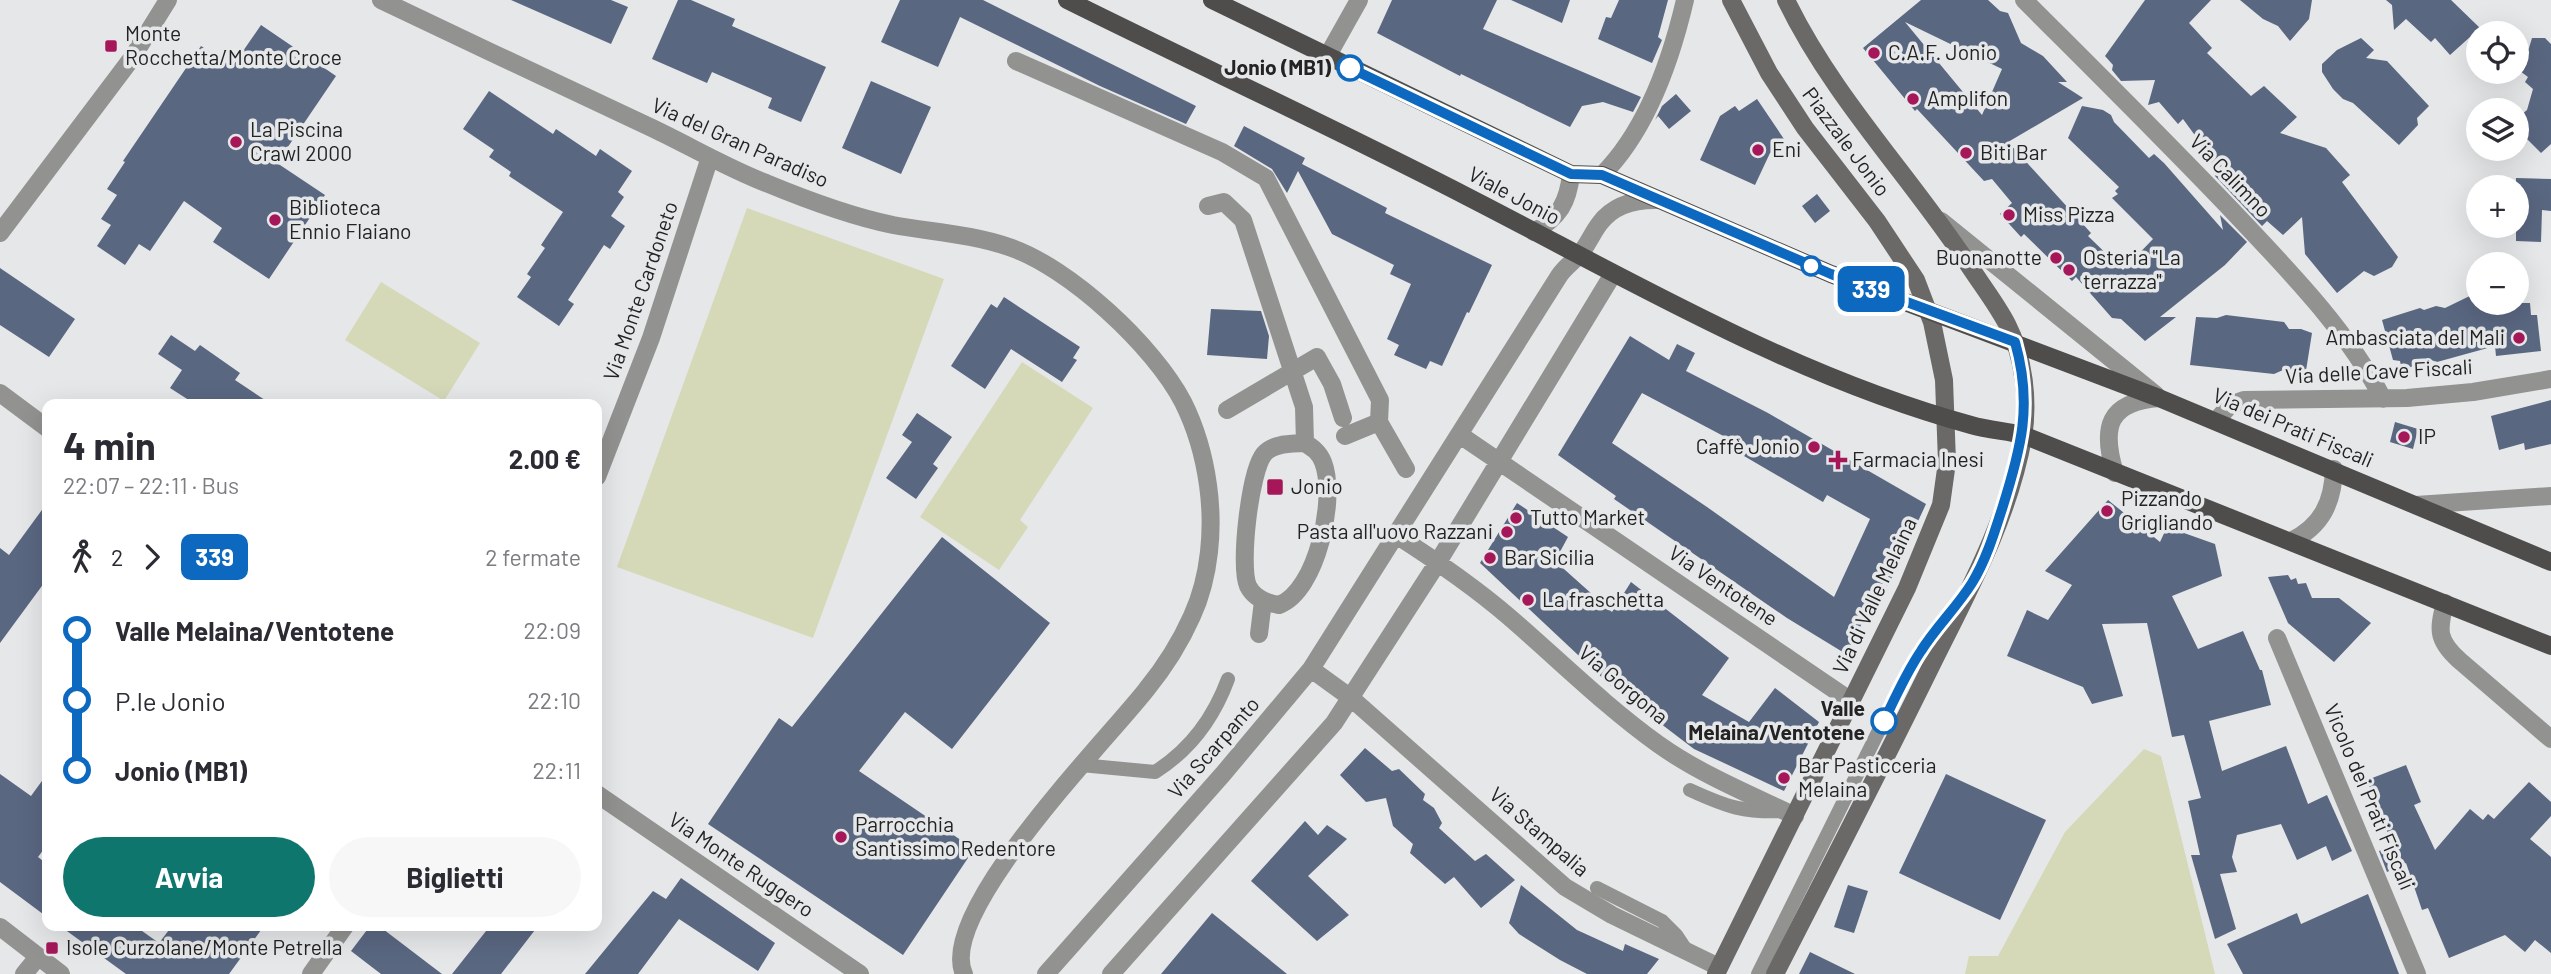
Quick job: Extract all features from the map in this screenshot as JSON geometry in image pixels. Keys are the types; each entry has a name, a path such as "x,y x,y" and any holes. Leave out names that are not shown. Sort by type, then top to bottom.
{"main road":[{"name":"Viale Jonio","path":"1067,0 1396,160 1613,274 1791,360 1945,417"},
{"name":"Viale Jonio","path":"1212,0 1571,174 1602,175 1831,274 1928,309"},
{"name":"Piazzale Jonio","path":"1731,0 1775,83 1911,271 1928,309 1944,380 1945,417"},
{"name":"Piazzale Jonio","path":"1786,0 1816,53 1857,115 1938,218 1996,305 2015,342 2021,363 2023,435"},
{"path":"1928,309 2015,342"},
{"name":"Via dei Prati Fiscali","path":"2015,342 2159,397 2551,562"},
{"path":"1945,417 1982,428 2023,435 2551,646"},
{"name":"Via di Valle Melaina","path":"1717,971 1790,814 1851,701 1907,588 1941,505 1946,473 1945,417"},
{"path":"1775,974 1972,583 1998,521 2023,435"}],"street":[{"path":"0,233 132,58 168,0"},
{"name":"Via del Gran Paradiso","path":"381,0 762,182 848,214 893,225 995,242 1031,256 1059,272 1095,300 1153,359 1176,390 1198,439 1209,496 1209,552 1194,614 1169,659 1146,691 1081,765 985,891 962,940 959,961 964,974"},
{"path":"1327,57 1359,0"},
{"path":"1602,175 1626,148 1639,125 1673,42 1685,0"},
{"name":"Via Calimno","path":"2024,0 2198,174 2281,264 2351,346 2383,399"},
{"path":"1016,61 1222,152 1266,178 1371,380 1380,400 1379,422 1406,469"},
{"name":"Via Monte Cardoneto","path":"602,464 651,338 710,157"},
{"path":"1534,232 1552,221 1561,211 1568,197 1571,174"},
{"name":"Via Scarpanto","path":"1046,974 1223,774 1311,669 1559,276 1578,256 1600,223 1612,211 1634,201 1660,200"},
{"path":"1208,205 1224,202 1244,220 1304,407 1304,443"},
{"name":"Piazzale Jonio","path":"1938,218 2159,397"},
{"path":"1111,974 1317,743 1351,698 1438,562 1613,274"},
{"path":"1227,410 1317,358 1332,384 1344,427 1379,422"},
{"name":"Via delle Cave Fiscali","path":"2216,421 2230,405 2244,400 2383,399 2461,393 2551,379"},
{"path":"0,393 42,424"},
{"path":"2115,472 2108,436 2115,416 2134,400 2159,397"},
{"name":"Via Ventotene","path":"1460,435 1851,701"},
{"path":"1304,443 1320,455 1327,478 1326,507 1320,537 1306,579 1293,597 1279,605 1263,601 1248,587 1243,569 1256,469 1264,454 1271,449 1280,445 1304,443"},
{"path":"2291,541 2311,530 2324,514 2332,493 2334,469"},
{"path":"2416,505 2551,496"},
{"path":"1396,535 1438,562"},
{"name":"Via Gorgona","path":"1438,562 1490,601 1658,744 1710,775 1790,814"},
{"path":"1259,634 1263,601"},
{"path":"2445,603 2439,629 2442,639 2459,660 2551,738"},
{"name":"Vicolo dei Prati Fiscali","path":"2277,638 2417,974"},
{"name":"Via Stampalia","path":"1311,669 1351,698 1565,887 1594,906 1688,953 1717,971"},
{"name":"Via Monte Ruggero","path":"602,797 860,974"},
{"path":"0,928 61,974"},
{"path":"311,974 341,931"},
{"path":"24,974 38,957"}],"lane":[{"path":"1758,974 1909,671 1921,650 1972,583"},
{"path":"1081,765 1155,772 1184,750 1203,726 1219,704 1228,678"},
{"path":"1690,790 1735,809 1790,814"},
{"path":"1597,888 1662,921 1688,953"}],"green space":[{"path":"747,208 944,279 813,638 617,567"},
{"path":"381,282 480,343 445,399 441,399 345,340"},
{"path":"1022,362 1093,408 1020,520 1028,527 999,570 920,517"},
{"path":"2144,749 2161,756 2215,974 1965,974 1969,956 1998,956 2065,832"}],"building":[{"path":"511,0 611,0 628,7 611,44"},
{"path":"678,0 691,0 735,19 732,26 826,67 801,122 768,108 772,98 712,72 707,83 652,59"},
{"path":"900,0 983,0 1196,106 1186,124 1100,86 960,17 938,67 881,42"},
{"path":"1392,0 1497,0 1483,29 1641,97 1633,112 1603,102 1582,106 1570,127 1461,74 1460,76 1377,33"},
{"path":"1511,0 1570,0 1562,23"},
{"path":"1619,0 1668,0 1658,37 1662,40 1652,63 1598,39 1606,17 1611,18"},
{"path":"1921,0 1988,0 2000,11 2008,13 2021,43 2043,56 2067,82 2058,82 2083,98 2008,142 2091,233 2088,236 2123,270 2153,239 2112,198 2118,194 2115,191 2119,187 2068,138 2082,106 2103,110 2111,115 2114,122 2149,158 2154,154 2164,163 2223,230 2220,215 2247,242 2225,265 2160,317 2176,317 2145,341 2121,319 2112,318 2076,277 2072,281 2024,234 2021,237 2000,214 2012,203 1992,179 1984,181 1917,109 1915,111 1863,48","holes":["1905,22 2002,69 1982,115"]},
{"path":"2145,0 2211,0 2189,23 2212,48 2207,53 2251,96 2264,86 2297,117 2280,133 2326,148 2350,175 2342,182 2398,257 2392,267 2374,276 2364,271 2337,293 2305,254 2302,217 2283,235 2267,221 2262,226 2215,176 2210,156 2183,119 2178,124 2159,102 2148,105 2155,80 2121,81 2105,56"},
{"path":"2240,0 2312,0 2309,19 2290,41 2278,26 2263,19"},
{"path":"2386,0 2451,0 2473,21 2466,21 2466,41 2450,55 2435,38 2431,42 2406,19 2394,30 2392,5"},
{"path":"261,25 336,76 277,163 325,195 269,279 213,242 222,228 184,201 150,251 139,244 125,265 97,246 111,225 101,219 117,195 107,189 201,46 232,67"},
{"path":"2361,38 2374,50 2366,58 2387,61 2429,106 2417,118 2418,125 2399,145 2353,103 2343,99 2322,72 2322,64 2337,50"},
{"path":"2532,38 2545,38 2551,44 2551,144 2541,153 2529,141 2529,103 2533,89 2527,84"},
{"path":"871,81 931,107 901,174 842,148"},
{"path":"489,91 553,134 556,129 596,156 600,149 632,171 618,192 624,197 611,216 625,226 610,249 604,245 568,300 574,304 559,326 517,297 531,277 527,274 545,248 541,245 563,212 509,176 511,172 489,157 494,150 463,129"},
{"path":"1676,94 1691,111 1669,129 1658,116 1655,120 1662,106"},
{"path":"1757,99 1786,142 1770,153 1755,185 1700,160 1720,116 1735,106 1739,111"},
{"path":"1244,126 1305,158 1302,164 1387,208 1385,213 1492,265 1442,366 1430,361 1426,369 1394,355 1399,345 1387,339 1411,284 1390,274 1394,265 1332,234 1298,171 1287,193 1272,169 1234,146"},
{"path":"2529,178 2551,179 2551,211 2542,210 2541,242 2516,241 2516,238 2529,238"},
{"path":"1817,194 1830,211 1815,223 1802,206"},
{"path":"0,268 75,319 49,357 0,325"},
{"path":"1004,297 1080,347 1073,358 1077,360 1062,382 1011,349 985,389 951,366 991,304 997,308"},
{"path":"2466,298 2466,315 2529,315 2530,303 2531,315 2537,315 2541,351 2496,356 2495,346 2437,362 2431,360 2402,370 2400,361 2393,360 2382,320 2420,308 2445,308"},
{"path":"1211,309 1261,311 1269,336 1267,359 1207,355"},
{"path":"2226,315 2284,322 2289,329 2312,333 2305,377 2290,376 2283,370 2274,374 2190,365 2196,317 2217,318"},
{"path":"171,335 195,351 200,345 240,373 235,380 264,399 187,399 170,388 182,370 158,354"},
{"path":"1630,336 1669,360 1677,344 1695,353 1686,371 1768,413 1926,504 1888,586 1883,583 1846,654 1787,618 1614,499 1616,496 1558,455","holes":["1642,393 1748,449 1744,456 1823,502 1827,495 1870,519 1834,597 1612,443"]},
{"path":"2551,400 2551,444 2525,450 2524,443 2499,450 2491,416"},
{"path":"917,413 952,437 933,464 938,468 916,499 886,478 912,442 902,435"},
{"path":"2395,422 2418,429 2413,449 2390,442"},
{"path":"2108,500 2160,542 2167,527 2215,544 2222,576 2172,596 2198,649 2243,631 2262,670 2271,705 2209,721 2222,771 2286,746 2308,804 2327,795 2352,851 2332,861 2326,846 2297,860 2281,824 2237,835 2232,857 2237,872 2220,874 2236,929 2215,939 2191,855 2200,855 2188,801 2201,798 2184,735 2172,737 2147,623 2102,624 2123,696 2092,704 2083,687 2007,656 2027,610 2048,620 2072,585 2045,571"},
{"path":"1517,503 1568,537 1555,561 1612,612 1631,582 1729,658 1702,695 1749,722 1775,688 1819,722 1784,791 1694,749 1610,685 1480,563"},
{"path":"42,510 42,586 0,643 0,548 9,555"},
{"path":"942,537 1050,623 952,749 905,712 859,771 974,849 903,955 708,824 779,718 792,727"},
{"path":"2288,575 2291,580 2296,578 2298,584 2306,583 2312,598 2339,598 2371,623 2334,662 2288,623 2268,577"},
{"path":"1365,748 1392,771 1399,769 1425,794 1423,800 1434,808 1442,823 1439,828 1475,861 1486,854 1515,880 1481,908 1454,877 1445,884 1410,853 1413,844 1393,826 1386,798 1366,802 1340,775"},
{"path":"2406,765 2421,802 2414,805 2435,850 2470,809 2483,820 2488,814 2494,819 2529,782 2551,802 2551,816 2530,839 2551,857 2551,953 2535,940 2525,952 2505,935 2449,958 2428,908 2422,910 2406,863 2387,872 2379,851 2392,844 2367,780"},
{"path":"0,774 31,796 42,781 42,852 38,857 42,860 42,913 0,882"},
{"path":"1946,774 2046,820 2000,920 1899,873"},
{"path":"1305,821 1318,835 1327,825 1347,839 1308,876 1349,915 1317,941 1251,881"},
{"path":"681,878 775,943 758,971 679,919 638,974 585,974 653,891 666,899"},
{"path":"1521,885 1577,930 1623,951 1625,944 1659,959 1647,974 1587,974 1560,960 1519,934 1509,923"},
{"path":"1848,885 1868,891 1854,933 1834,927"},
{"path":"2368,894 2399,974 2243,974 2227,944 2297,913 2301,924"},
{"path":"1212,913 1287,974 1161,974"},
{"path":"67,931 142,931 159,943 168,931 260,931 229,974 126,974"},
{"path":"366,931 386,931 442,974 381,974 351,951"},
{"path":"486,931 534,931 501,974 452,974"},
{"path":"1810,952 1855,974 1799,974"}],"bus line":[{"name":"339","path":"1350,68 1571,174 1602,175 1831,274 2015,342 2021,363 2023,435 1998,521 1972,583 1921,650 1884,721"}],"place":[{"name":"Monte Rocchetta/Monte Croce","path":"111,46"},
{"name":"C.A.F. Jonio","path":"1874,53"},
{"name":"Jonio (MB1)","path":"1350,68"},
{"name":"Amplifon","path":"1913,99"},
{"name":"La Piscina Crawl 2000","path":"236,142"},
{"name":"Eni","path":"1758,150"},
{"name":"Biti Bar","path":"1966,153"},
{"name":"Miss Pizza","path":"2009,215"},
{"name":"Biblioteca Ennio Flaiano","path":"275,220"},
{"name":"Buonanotte","path":"2056,258"},
{"name":"Osteria \"La terrazza\"","path":"2069,270"},
{"name":"Ambasciata del Mali","path":"2519,338"},
{"name":"IP","path":"2404,437"},
{"name":"Caffè Jonio","path":"1814,447"},
{"name":"Farmacia Inesi","path":"1838,460"},
{"name":"Jonio","path":"1275,487"},
{"name":"Pizzando Grigliando","path":"2107,511"},
{"name":"Tutto Market","path":"1516,518"},
{"name":"Pasta all'uovo Razzani","path":"1507,532"},
{"name":"Bar Sicilia","path":"1490,558"},
{"name":"La fraschetta","path":"1528,600"},
{"name":"Valle Melaina/Ventotene","path":"1884,721"},
{"name":"Bar Pasticceria Melaina","path":"1784,778"},
{"name":"Parrocchia Santissimo Redentore","path":"841,837"},
{"name":"Isole Curzolane/Monte Petrella","path":"52,948"}]}
